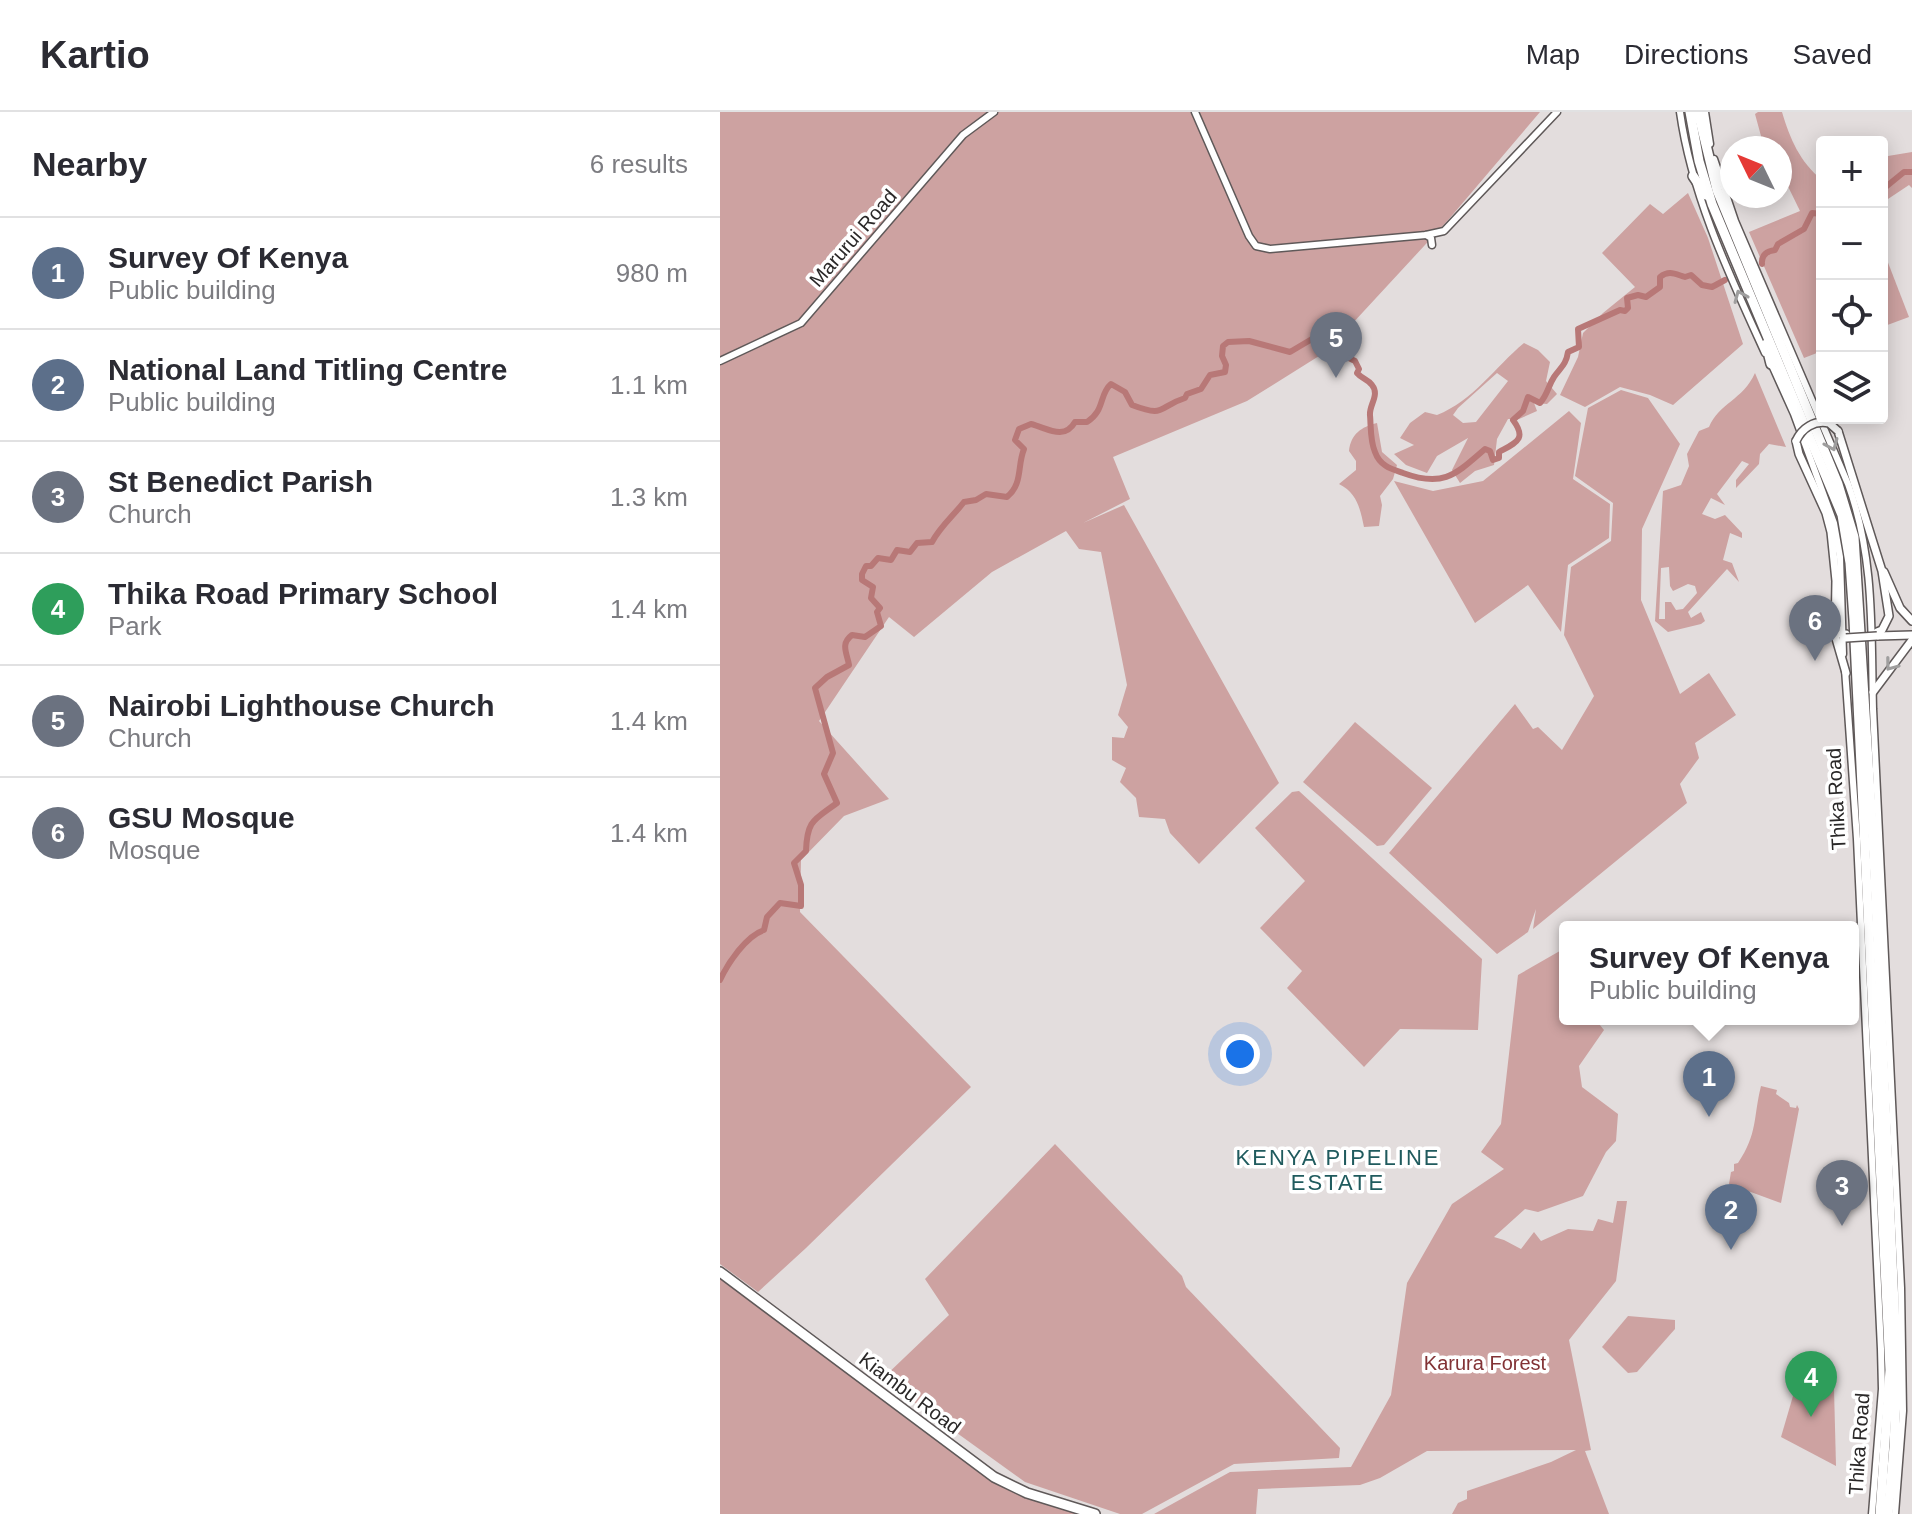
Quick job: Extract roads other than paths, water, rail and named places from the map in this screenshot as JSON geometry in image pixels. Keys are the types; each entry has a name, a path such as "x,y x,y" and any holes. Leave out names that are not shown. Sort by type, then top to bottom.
{"highway":[{"name":"Thika Road","path":"1690,112 1699,161 1712,204 1841,492 1851,525 1868,693 1869,858"},
{"name":"Thika Road","path":"1698,112 1717,190 1845,528 1869,858 1893,1370 1895,1426 1888,1514"},
{"path":"1693,176 1712,204"},
{"path":"1735,221 1738,240"},
{"path":"1766,320 1771,364"},
{"path":"1766,320 1787,344"},
{"path":"1869,858 1880,837"},
{"path":"1857,839 1869,858"},
{"path":"1882,1133 1894,1159"},
{"path":"1873,1159 1882,1133"},
{"name":"Thika Road","path":"1880,1514 1893,1370 1880,1171 1882,1133"},
{"name":"Kiambu Road","path":"720,1272 994,1477 1027,1493 1095,1514"},
{"path":"1882,1389 1888,1417"},
{"path":"1895,1426 1903,1389"}],"main road":[{"name":"Marurui Road","path":"720,361 801,323 963,135 994,112"},
{"path":"1195,112 1246,229 1256,246 1270,249 1444,231 1557,112"},
{"name":"Thika Road","path":"1680,112 1693,176 1733,279 1794,414 1834,523 1840,557 1857,839 1882,1389 1872,1514"},
{"name":"Thika Road","path":"1705,112 1713,156 1735,221 1857,500 1864,541 1873,625 1868,693 1880,837 1901,1288 1903,1389 1895,1514"},
{"path":"1426,235 1431,238 1432,245"},
{"path":"1846,673 1837,648 1834,625 1836,581 1831,532 1796,441 1800,432 1816,423 1829,423 1838,431 1857,500 1882,571 1900,608 1912,621"},
{"path":"1827,516 1834,523"},
{"path":"1879,633 1889,616 1882,571"},
{"path":"1834,625 1841,612"},
{"path":"1844,636 1879,633 1912,638"},
{"path":"1868,693 1912,638"}],"waterway":[{"path":"1888,185 1904,172 1912,172"},
{"path":"1762,264 1765,254 1804,229 1812,213 1816,213"},
{"path":"1337,352 1355,361 1359,369 1357,373 1374,389 1370,411 1371,434 1373,448 1380,461 1390,468 1417,477 1439,479 1457,472 1485,449 1490,451 1493,460 1499,458 1499,452 1518,439 1519,432 1513,420 1523,411 1528,397 1540,403 1543,400 1552,380 1565,363 1568,352 1579,347 1578,329 1620,310 1625,311 1628,308 1627,298 1638,295 1646,297 1660,287 1660,277 1666,274 1691,275 1702,285 1712,287 1725,280"},
{"path":"720,980 744,944 764,930 767,917 780,903 801,906 801,885 794,863 806,851 813,822 837,803 824,774 833,753 815,688 849,665 845,649 848,638 852,635 865,637 881,626 877,612 880,608 871,598 873,587 862,580 866,566 871,566 878,558 891,560 897,550 910,552 917,543 932,542 964,502 986,494 1007,497 1018,481 1024,449 1015,440 1019,429 1031,424 1060,432 1071,428 1075,422 1087,422 1097,413 1111,384 1125,392 1132,405 1156,411 1201,389 1210,375 1225,372 1222,356 1223,346 1228,342 1249,341 1290,352 1317,336 1332,348"}],"place":[{"name":"Nairobi Lighthouse Church","path":"1336,378"},
{"name":"GSU Mosque","path":"1815,661"},
{"name":"Survey Of Kenya","path":"1709,1117"},
{"name":"St Benedict Parish","path":"1842,1226"},
{"name":"National Land Titling Centre","path":"1731,1250"},
{"name":"Thika Road Primary School","path":"1811,1417"}],"district":[{"name":"KENYA PIPELINE ESTATE","path":"1338,1170"}],"park label":[{"name":"Karura Forest","path":"1485,1363"}]}
